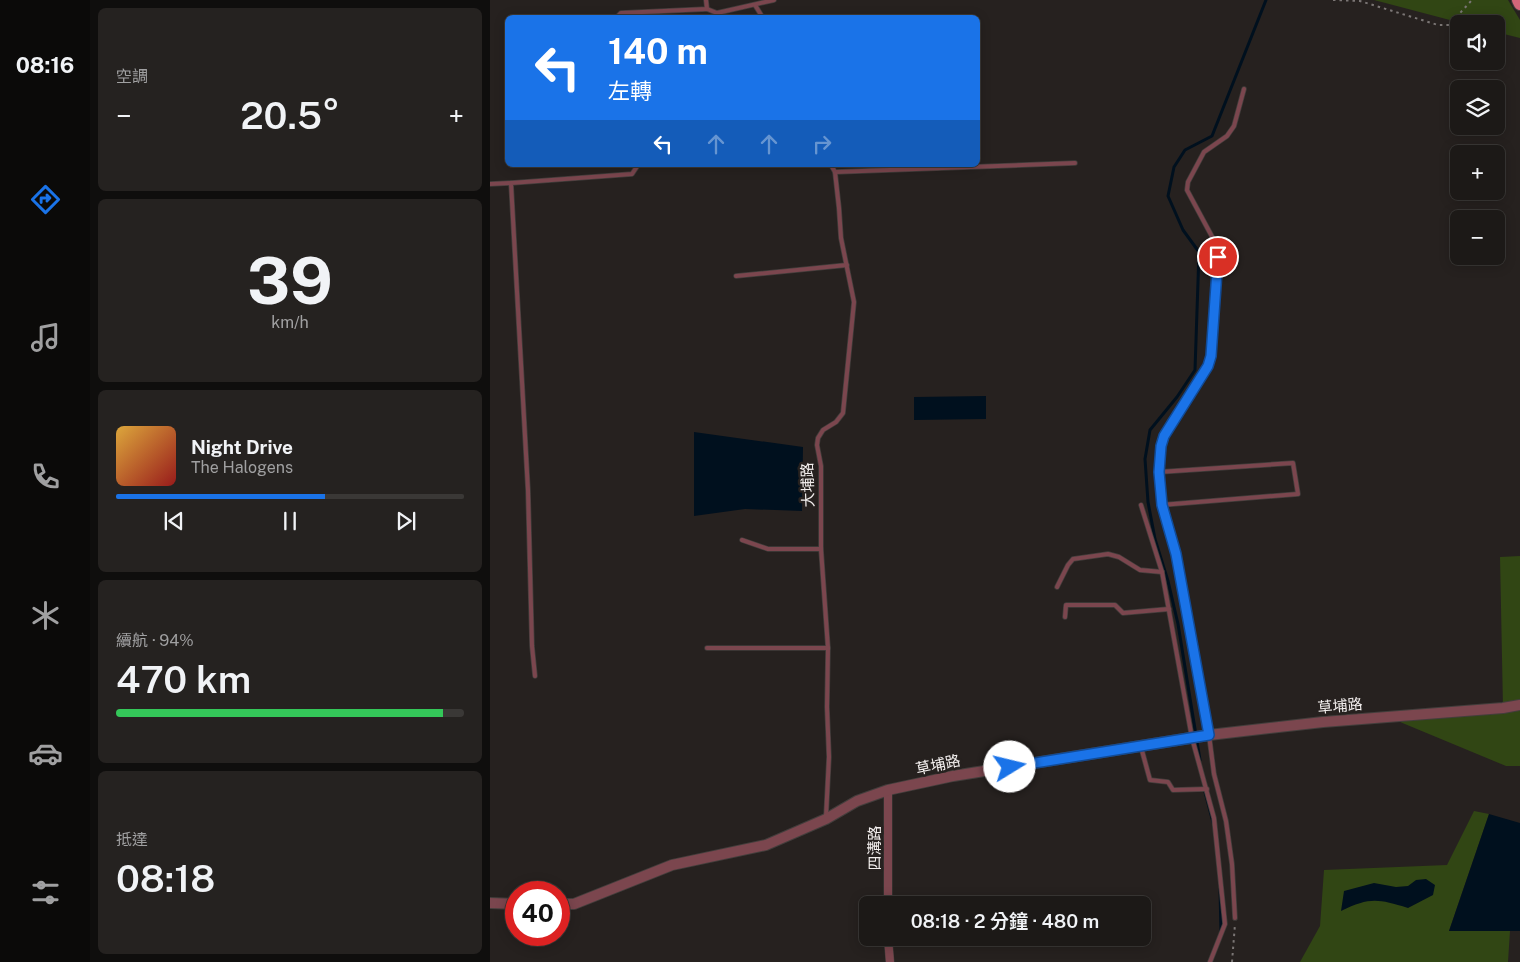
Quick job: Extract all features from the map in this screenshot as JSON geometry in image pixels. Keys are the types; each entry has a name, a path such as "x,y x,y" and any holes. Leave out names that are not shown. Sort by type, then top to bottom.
{"main road":[{"path":"1518,0 1520,4"}],"street":[{"name":"草埔路","path":"570,904 672,866 766,845 826,819 857,801 888,790 953,776 1209,735 1323,722 1503,708 1520,705"},
{"name":"四溝路","path":"888,790 888,896"},
{"path":"490,903 505,904"},
{"path":"889,946 890,962"}],"lane":[{"path":"706,0 707,9"},
{"path":"620,15 622,13 707,9 717,13 774,0"},
{"path":"755,5 761,15"},
{"path":"1235,918 1232,864 1226,821 1214,774 1209,735 1176,554 1162,505 1159,472 1161,446 1164,436 1202,378 1211,356 1218,257 1216,244 1187,190 1188,182 1204,152 1227,136 1234,126 1244,89"},
{"path":"980,167 1075,163"},
{"path":"490,184 632,174 637,167"},
{"name":"大埔路","path":"826,819 829,757 827,707 828,648 821,549 821,466 816,445 822,430 836,422 843,413 854,302 841,238 840,208 832,167"},
{"path":"834,172 968,167"},
{"path":"511,183 528,490 532,646 535,676"},
{"path":"736,276 847,265"},
{"path":"1159,472 1293,463 1298,494 1162,505"},
{"path":"1141,505 1162,572 1192,738 1214,818 1225,924 1210,962"},
{"path":"742,540 768,548 821,549"},
{"path":"1057,587 1068,565 1074,559 1100,555 1108,554 1119,557 1140,570 1162,572"},
{"path":"1065,617 1066,605 1115,605 1123,613 1169,609"},
{"path":"707,648 828,648"},
{"path":"1141,746 1150,780 1168,782 1173,790 1207,789"}],"path":[{"path":"1333,0 1360,1 1438,24 1449,25 1472,0"},
{"path":"1232,962 1235,918"}],"green space":[{"path":"1374,0 1508,0 1520,20 1520,38 1505,34 1505,15 1450,15 1450,20"},
{"path":"1520,556 1520,766 1506,766 1388,717 1503,708 1500,557"},
{"path":"1474,811 1489,814 1449,931 1510,931 1508,962 1300,962 1320,926 1324,870 1447,865"}],"water":[{"path":"986,396 986,419 914,420 914,397"},
{"path":"694,432 803,447 802,511 745,509 694,516"},
{"path":"1489,814 1520,823 1520,931 1449,931"},
{"path":"1426,879 1435,885 1433,895 1408,908 1374,901 1359,903 1341,911 1344,891 1374,883 1396,887 1408,886 1416,880"}],"waterway":[{"path":"1200,760 1178,624 1168,581 1155,539 1148,502 1145,459 1150,430 1177,397 1195,370 1199,252 1183,230 1168,196 1174,167 1185,150 1212,136 1266,0"},
{"path":"1204,788 1214,826"},
{"path":"1220,889 1221,932"}],"route":[{"path":"1010,767 1209,735 1176,554 1162,505 1159,472 1161,446 1164,436 1202,378 1211,356 1218,257"}]}
